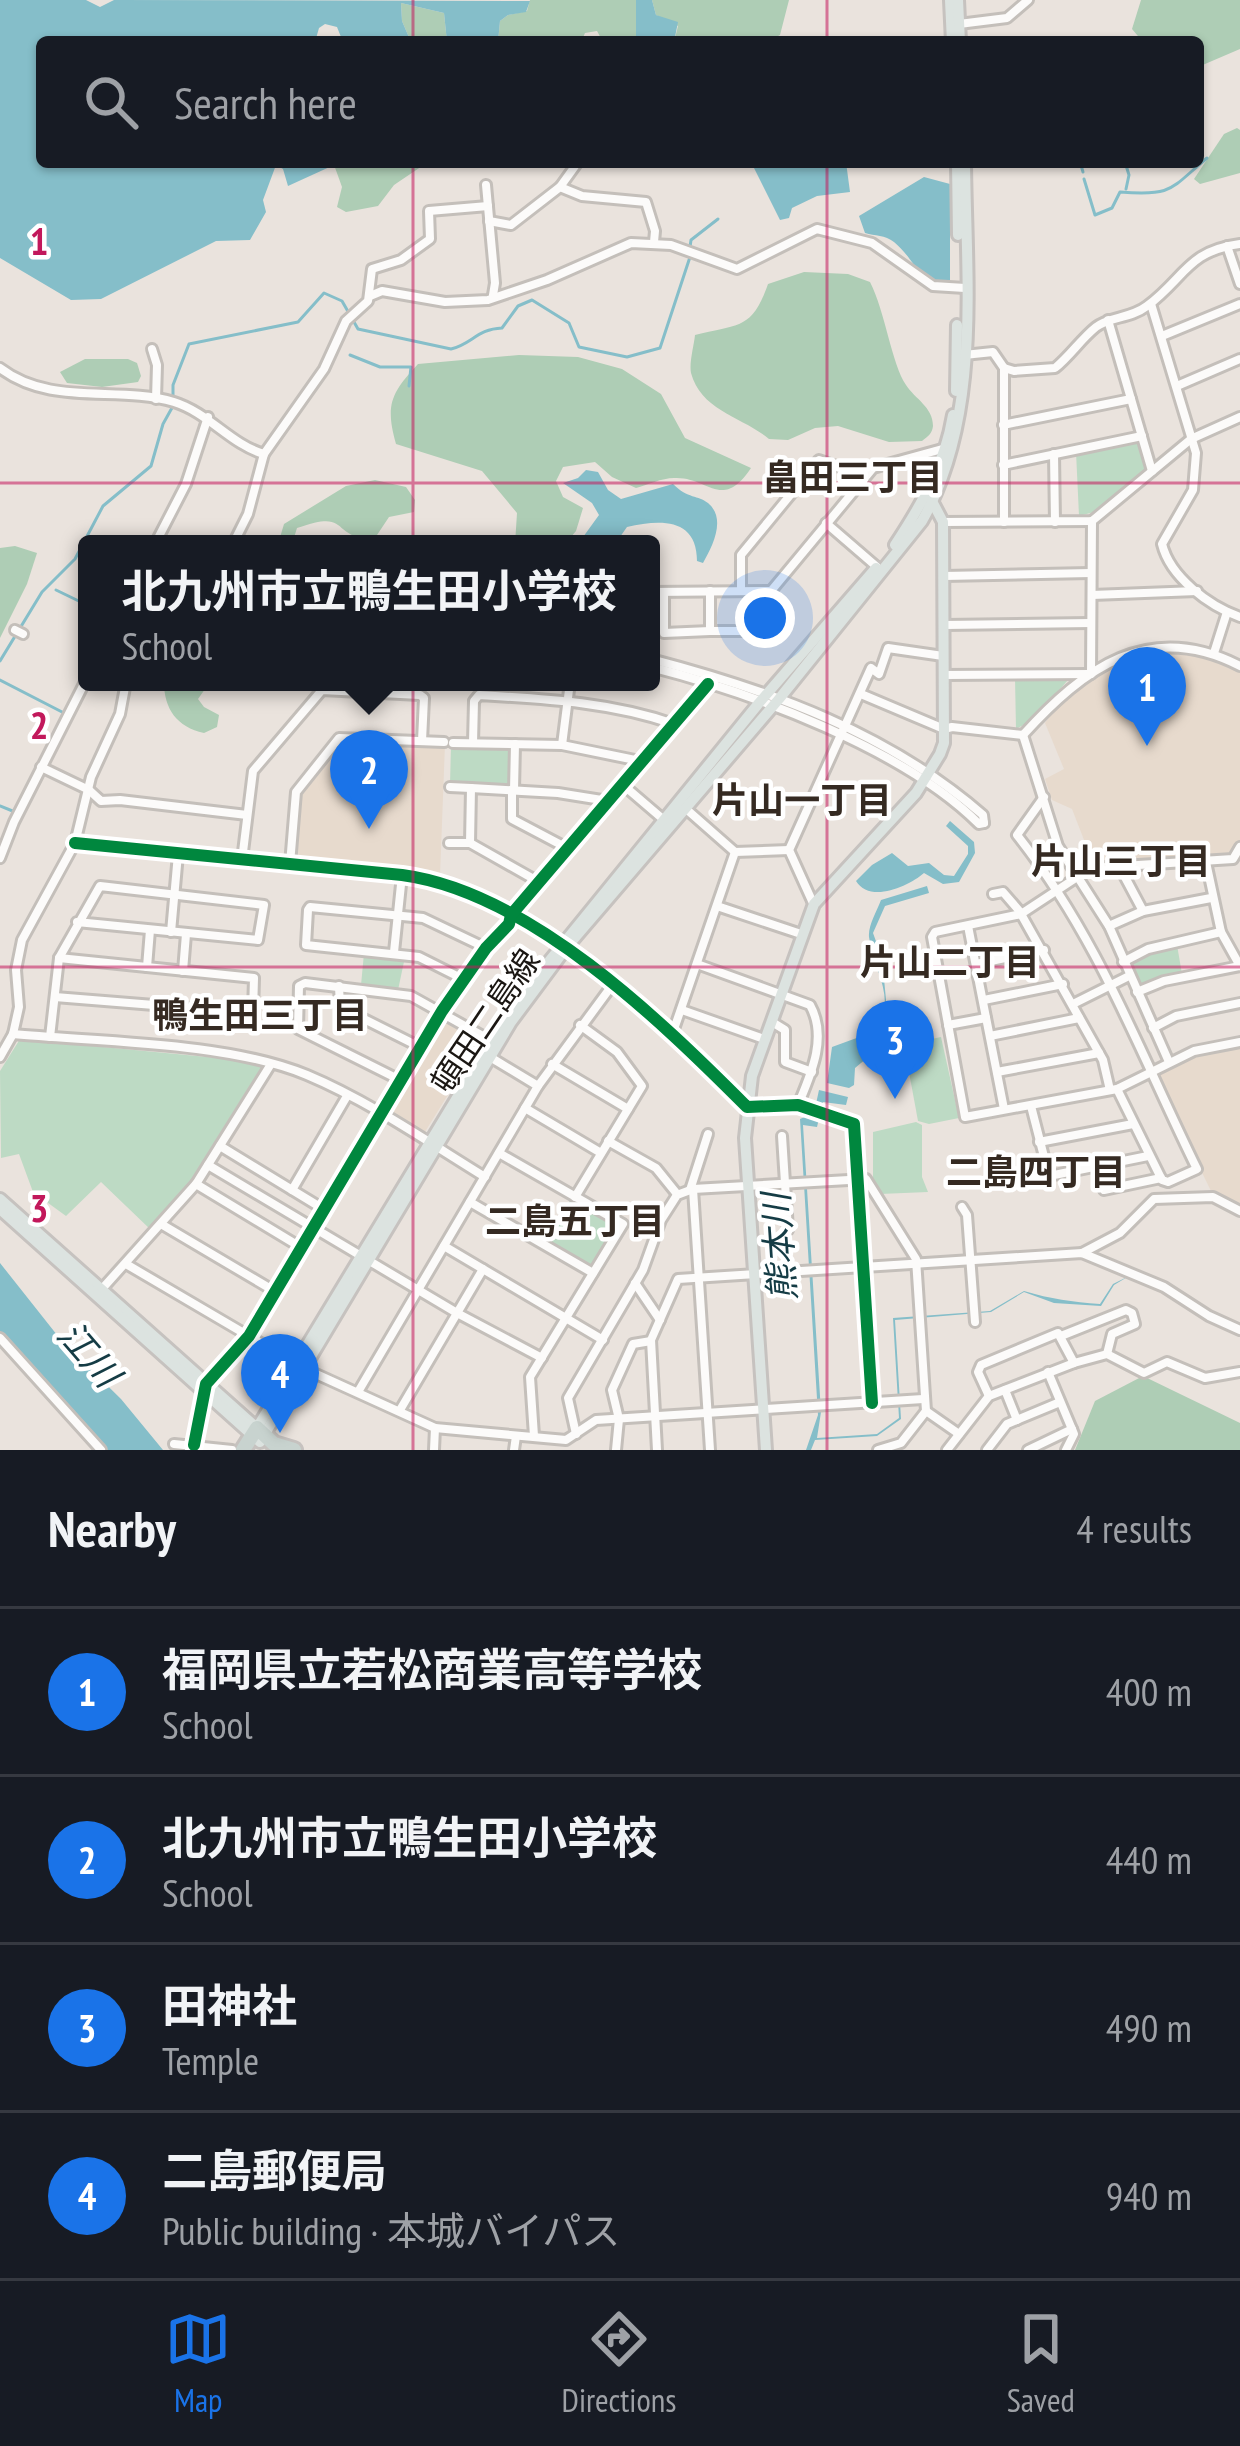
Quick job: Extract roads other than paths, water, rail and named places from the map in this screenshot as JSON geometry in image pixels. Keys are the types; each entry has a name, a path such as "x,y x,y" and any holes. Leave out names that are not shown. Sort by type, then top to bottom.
{"highway":[{"path":"255,1440 275,1450"},
{"path":"255,1440 294,1450"}],"main road":[{"path":"954,0 957,36"},
{"path":"954,0 956,36"},
{"name":"頓田二島線","path":"255,1440 490,1040 664,820 933,503 949,448 961,355 962,168"},
{"name":"頓田二島線","path":"431,1144 562,946 685,808 877,567 925,499 949,448"},
{"path":"766,1450 747,1107 764,1039 814,904 927,778 944,743 943,522 933,503"},
{"path":"1,1208 255,1440"}],"street":[{"path":"959,24 1007,18 1028,0"},
{"path":"489,221 511,225 560,187 574,168"},
{"path":"486,185 493,295"},
{"path":"560,187 582,196 646,202 654,242"},
{"path":"370,296 372,269 401,260 430,239 429,211 488,206"},
{"path":"238,535 264,454 324,369 346,321 370,296 382,291 423,300 488,300 631,243 654,242 737,269 817,229 872,243 933,286 962,288"},
{"path":"1004,368 1055,368 1097,326 1108,320 1126,320 1150,304 1197,256 1240,244"},
{"path":"1228,246 1240,284"},
{"path":"1150,304 1196,453 1193,490 1162,544 1172,570 1240,617"},
{"path":"1162,336 1240,304"},
{"path":"1108,320 1152,470"},
{"path":"152,349 158,365 156,399"},
{"path":"961,355 993,352 1004,368 1004,522"},
{"path":"1177,386 1240,358"},
{"path":"0,368 48,391 182,405 264,454"},
{"path":"1003,425 1131,399"},
{"path":"943,522 1092,521 1191,439 1240,417"},
{"path":"160,535 186,484 208,418"},
{"path":"1003,465 1142,436"},
{"path":"664,592 664,633 769,631 771,591 865,476 873,468 949,448"},
{"path":"1054,454 1055,521"},
{"path":"741,591 741,555 819,460 865,476"},
{"path":"1091,674 1092,521"},
{"path":"826,523 877,567"},
{"path":"944,576 1091,573"},
{"path":"710,591 710,631"},
{"path":"660,592 771,591"},
{"path":"1092,595 1198,591"},
{"path":"1214,653 1227,612"},
{"path":"945,625 1091,623"},
{"path":"1023,735 1066,689 1130,655 1167,645 1189,646 1240,666"},
{"path":"814,904 789,850 871,668 879,674 888,648 944,656"},
{"path":"660,666 841,729 927,778 983,815 984,823 979,824 927,778"},
{"path":"660,666 769,701"},
{"path":"944,675 1091,674"},
{"path":"194,1445 204,1389 249,1336 442,1011 511,915 708,684"},
{"path":"0,859 80,691"},
{"path":"0,1057 13,1034 19,1007 17,957 22,940 75,843 97,762 120,715 124,691"},
{"path":"242,860 254,771 320,691"},
{"path":"395,691 424,698 422,741"},
{"path":"562,745 569,691"},
{"path":"861,694 944,730 1023,735"},
{"path":"473,743 474,701 479,695 568,700 643,713 674,724"},
{"path":"1023,735 1058,846 1108,926 1169,1062"},
{"path":"290,864 296,792 339,738 562,745 642,761"},
{"path":"515,744 512,819 567,848"},
{"path":"41,767 89,790 101,802 247,815"},
{"path":"622,784 664,820"},
{"path":"450,787 608,801"},
{"path":"470,843 471,788"},
{"path":"993,894 1003,892 1044,950 1160,1178 1168,1182 1197,1168 1112,984 1058,887 1017,835 1044,797"},
{"path":"685,808 735,852 789,850"},
{"path":"75,843 402,874 454,885 562,946 613,984 673,1032 747,1107 798,1105 854,1124 872,1403"},
{"path":"448,843 470,843 539,882"},
{"path":"1240,847 1233,859 1091,868 1021,914 934,932 932,937 965,1117 1114,1090 1194,1051 1240,1042"},
{"path":"673,1032 735,852"},
{"path":"171,932 178,854"},
{"path":"1137,992 1164,981 1240,966 1221,932 1206,862"},
{"path":"1119,866 1143,910"},
{"path":"394,952 402,874"},
{"path":"50,1037 58,958 77,922 100,886 263,904 258,940 77,922"},
{"path":"1108,926 1143,910 1211,898"},
{"path":"717,906 801,934"},
{"path":"464,979 419,957 304,942 310,907 398,914 434,922 486,948"},
{"path":"968,926 1004,1109"},
{"path":"147,967 150,930"},
{"path":"1123,962 1148,949 1221,932"},
{"path":"183,971 186,934"},
{"path":"976,964 1044,950"},
{"path":"55,998 253,1013 254,978 58,958"},
{"path":"697,964 803,1000 815,1012 816,1056 798,1105"},
{"path":"1073,1004 1129,976"},
{"path":"358,1392 538,1086 613,984"},
{"path":"983,1000 1063,984"},
{"path":"400,1080 295,1026 299,986 393,992 442,1011 490,1040"},
{"path":"339,986 340,1007 420,1047"},
{"path":"1154,1028 1184,1014 1240,1003"},
{"path":"682,1010 764,1039"},
{"path":"948,1025 986,1018"},
{"path":"990,1036 1079,1018"},
{"path":"770,1022 785,1030 785,1062 812,1072"},
{"path":"574,1197 641,1086 617,1052 580,1025"},
{"path":"13,1034 225,1054 271,1064 346,1096 485,1177"},
{"path":"997,1072 1099,1053"},
{"path":"490,1057 538,1086"},
{"path":"99,1293 196,1184 271,1064"},
{"path":"552,1064 628,1109"},
{"path":"292,1190 346,1096"},
{"path":"1030,1106 1049,1176 1148,1156"},
{"path":"525,1108 601,1153"},
{"path":"1039,1142 1132,1124"},
{"path":"708,1134 692,1190 710,1450"},
{"path":"782,1136 788,1230"},
{"path":"608,1141 656,1168 677,1195"},
{"path":"220,1146 325,1210"},
{"path":"499,1153 623,1223 530,1377 534,1437"},
{"path":"208,1165 542,1358"},
{"path":"1098,1166 1103,1190 1160,1178"},
{"path":"576,1434 568,1399 635,1283 655,1245 661,1220 677,1195 692,1190 866,1178 916,1259 926,1411 959,1434"},
{"path":"196,1184 302,1248"},
{"path":"657,1450 651,1341 678,1279 1082,1253 1120,1233 1154,1199 1213,1197 1240,1211"},
{"path":"470,1202 592,1273"},
{"path":"962,1207 967,1216 975,1322"},
{"path":"161,1224 276,1292"},
{"path":"444,1246 602,1340"},
{"path":"1082,1253 1164,1287 1240,1330"},
{"path":"127,1264 300,1366 435,1428 566,1440 596,1420 923,1399"},
{"path":"400,1410 483,1269"},
{"path":"635,1283 660,1321"},
{"path":"989,1396 978,1372 982,1365 1126,1310 1132,1313 1135,1324 1112,1334 1107,1354"},
{"path":"1061,1336 1074,1363"},
{"path":"0,1338 101,1450"},
{"path":"616,1450 619,1419 612,1390 633,1344 651,1341"},
{"path":"947,1450 989,1396 1107,1354 1144,1373 1167,1362 1205,1378 1240,1372"},
{"path":"1048,1372 1072,1429 1066,1450"},
{"path":"1005,1390 1017,1420"},
{"path":"987,1450 1007,1424 1060,1402"},
{"path":"878,1450 902,1443 926,1411"},
{"path":"434,1450 435,1428"},
{"path":"1028,1450 1072,1429"},
{"path":"514,1450 516,1436"},
{"path":"174,1444 232,1450"}],"water":[{"path":"0,0 86,0 100,7 114,0 530,1 526,12 500,21 499,36 446,36 444,13 401,3 408,36 341,36 337,27 325,24 317,36 36,36 36,168 275,168 263,200 266,212 250,240 216,241 101,299 71,300 0,258"},
{"path":"636,0 652,0 656,15 678,22 675,36 636,36"},
{"path":"281,168 327,168 288,186"},
{"path":"754,168 847,168 850,192 817,196 780,220"},
{"path":"924,177 950,184 950,285 924,276 891,240 865,233 859,216"},
{"path":"586,470 598,472 608,490 621,499 673,484 708,503 717,525 703,563 697,561 691,536 675,525 652,523 627,527 621,535 585,535 599,515 592,503 563,483"},
{"path":"950,821 974,842 975,853 959,882 943,884 924,873 880,892 862,888 856,881 892,853 908,866 929,863 944,875 954,876 968,846 946,826"},
{"path":"927,886 929,893 885,906 873,933 882,958 887,1010 874,1036 873,1053 855,1068 854,1085 827,1083 832,1047 873,1032 881,1021 885,997 869,937 881,900"},
{"path":"819,1090 848,1097 846,1105 823,1102 817,1127 803,1125 821,1412 817,1438 877,1434 899,1418 893,1318 990,1311 1024,1291 1100,1304 1113,1284 1129,1276 1114,1285 1101,1306 1054,1303 1024,1292 991,1312 895,1320 901,1419 877,1436 815,1440 811,1450 806,1450 818,1415 800,1119 814,1113"},
{"path":"0,1263 61,1340 121,1399 163,1450 105,1450 0,1331"}],"waterway":[{"path":"1082,168 1083,172"},
{"path":"1126,189 1127,168"},
{"path":"1084,179 1095,215 1112,208 1120,192 1161,191 1195,168"},
{"path":"690,247 691,240 718,219"},
{"path":"88,535 103,506 151,466 189,344 298,322 324,293 342,301 358,329 451,349 502,328 518,306 532,300 569,323 579,347 627,357 660,348 690,257"},
{"path":"350,355 380,367 411,367 409,386"},
{"path":"202,448 210,425"},
{"path":"0,661 42,592 78,553"},
{"path":"56,590 78,601"},
{"path":"0,680 64,713"},
{"path":"0,806 15,812"},
{"path":"6,852 21,817"}],"place":[{"name":"福岡県立若松商業高等学校","path":"1147,746"},
{"name":"北九州市立鴨生田小学校","path":"369,829"},
{"name":"田神社","path":"895,1099"},
{"name":"二島郵便局","path":"280,1433"}],"district":[{"name":"畠田三丁目","path":"853,477"},
{"name":"片山一丁目","path":"802,800"},
{"name":"片山三丁目","path":"1121,861"},
{"name":"片山二丁目","path":"950,962"},
{"name":"鴨生田三丁目","path":"260,1015"},
{"name":"二島四丁目","path":"1036,1172"},
{"name":"二島五丁目","path":"575,1221"}],"water label":[{"name":"熊本川","path":"779,1247"},
{"name":"江川","path":"89,1354"}]}
